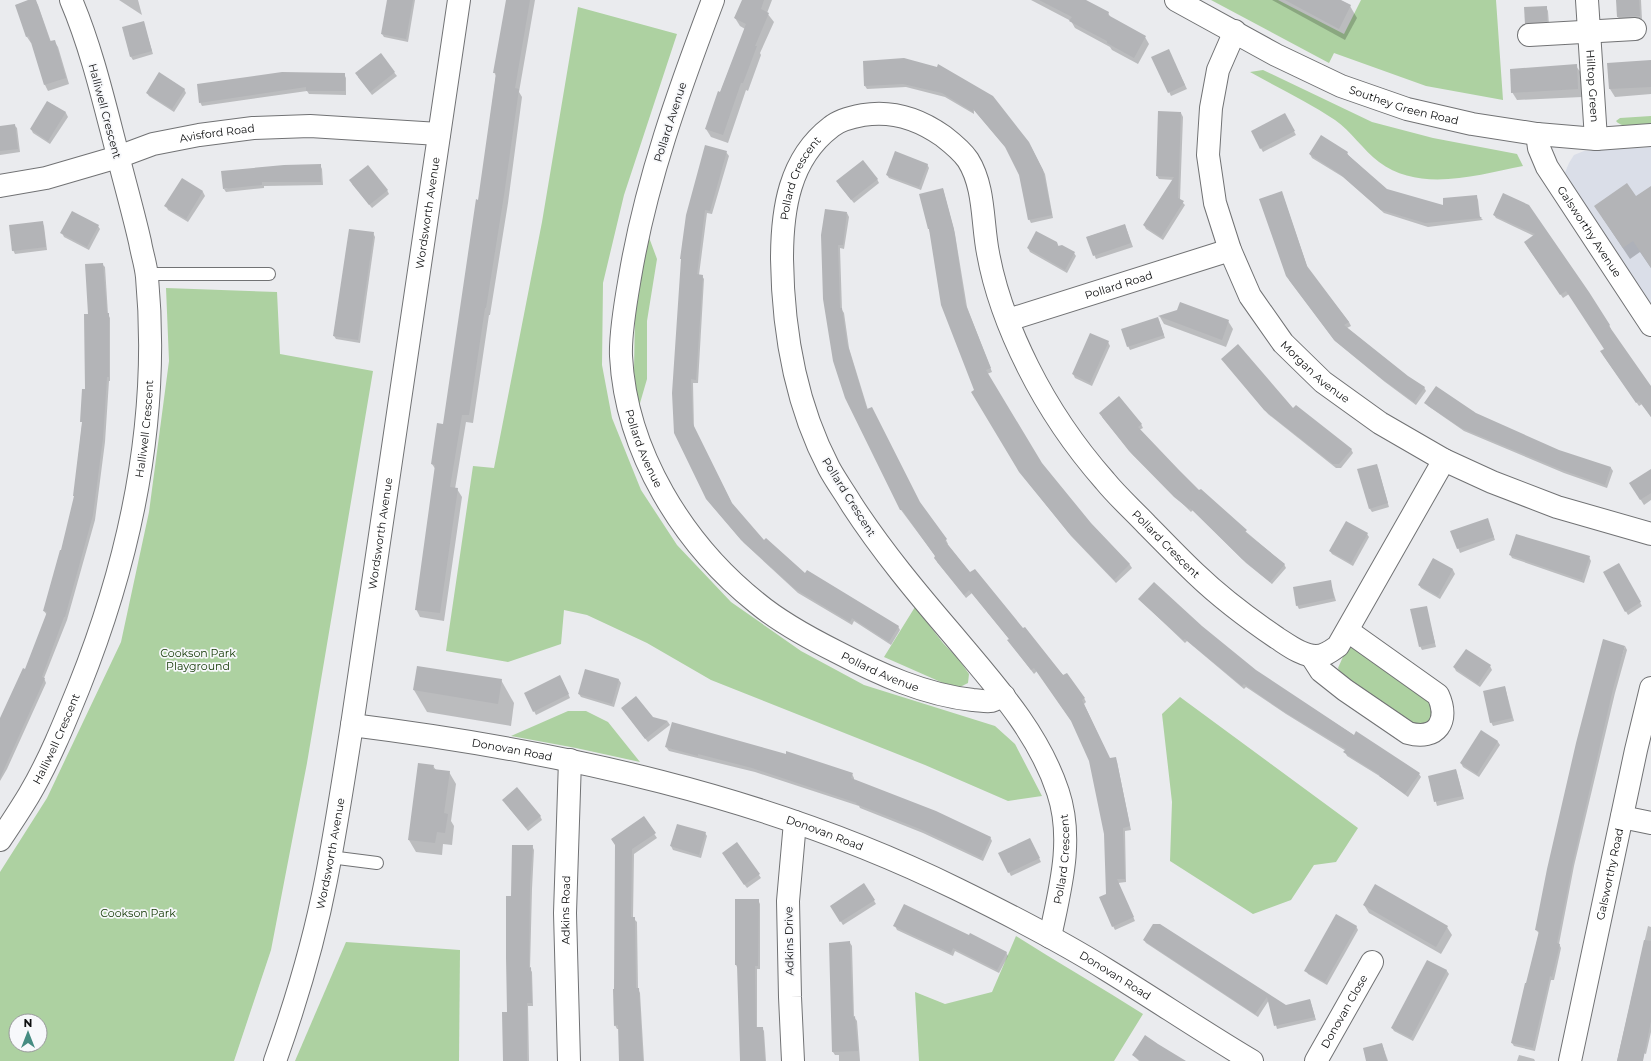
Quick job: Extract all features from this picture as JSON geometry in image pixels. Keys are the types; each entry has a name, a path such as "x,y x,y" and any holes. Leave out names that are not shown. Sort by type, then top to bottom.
{"street":[{"name":"Halliwell Crescent","path":"0,840 29,796 61,732 94,650 116,584 130,530 139,484 147,406 151,346 147,274 106,111 81,23 72,0"},
{"name":"Wordsworth Avenue","path":"275,1061 291,1017 312,940 330,857 352,725 459,0"},
{"name":"Pollard Avenue","path":"713,0 660,147 636,242 626,301 621,355 627,400 641,447 662,491 689,534 722,572 757,604 800,633 857,662 911,686 955,698 990,702 1004,696"},
{"name":"Hilltop Green","path":"1587,0 1596,139"},
{"name":"Southey Green Road","path":"1186,2 1276,55 1341,86 1406,109 1472,124 1537,134 1596,139 1651,136"},
{"path":"1529,35 1635,29"},
{"name":"Morgan Avenue","path":"1235,31 1218,70 1211,108 1208,155 1215,203 1230,250 1250,296 1283,343 1323,382 1380,423 1444,460 1492,482 1557,507 1651,534"},
{"name":"Pollard Crescent","path":"1050,937 1065,859 1066,827 1059,793 1039,748 1004,696 922,598 872,535 830,470 809,423 790,355 782,283 782,231 788,191 796,169 799,162 816,140 835,123 857,116 881,113 907,116 929,126 952,142 968,160 978,182 987,251 997,291 1028,367 1061,424 1106,483 1197,575 1251,620 1292,648 1312,657 1321,671 1345,690 1408,733 1419,736 1430,734 1439,727 1443,716 1443,705 1438,695 1348,631"},
{"name":"Avisford Road","path":"0,186 46,178 118,157 153,144 199,134 253,128 317,126 439,134"},
{"name":"Galsworthy Avenue","path":"1537,134 1539,148 1547,167 1651,325"},
{"name":"Pollard Road","path":"1008,320 1230,250"},
{"path":"1312,657 1328,654 1338,646 1348,631 1444,460"},
{"name":"Galsworthy Road","path":"1570,1061 1636,750 1651,688"},
{"name":"Donovan Road","path":"352,725 431,735 570,760 639,775 741,804 795,822 905,865 956,888 1050,937 1107,970 1196,1028 1252,1061"},
{"name":"Adkins Road","path":"569,1061 565,913 570,760"},
{"path":"1622,817 1651,823"},
{"name":"Adkins Drive","path":"793,1061 788,901 795,822"},
{"name":"Donovan Close","path":"1316,1061 1372,962"}],"lane":[{"path":"147,274 269,274"},
{"path":"330,857 377,863"}],"shaded area":[{"path":"1651,147 1651,312 1564,175 1574,155 1584,151"}],"green space":[{"path":"1211,0 1278,0 1344,34 1361,0 1496,0 1503,100 1426,86 1334,53 1329,63"},
{"path":"578,7 677,34 624,195 603,283 602,365 612,418 641,490 677,545 731,602 801,651 864,685 995,726 1015,744 1042,796 1008,801 925,765 711,680 647,643 587,615 564,610 561,644 508,662 446,651 473,466 494,468 542,222"},
{"path":"1263,70 1372,122 1433,138 1517,154 1523,166 1487,174 1449,179 1412,177 1395,171 1379,162 1341,124 1325,113 1250,72"},
{"path":"1651,116 1651,124 1638,126 1623,125 1616,121 1620,118"},
{"path":"647,232 657,259 647,321 647,379 638,410 634,371 635,315"},
{"name":"Cookson Park","path":"166,288 277,292 280,354 373,371 307,763 271,950 234,1061 0,1061 0,872 47,798 121,642 149,512 169,361"},
{"path":"915,607 943,643 960,661 969,674 968,683 960,687 943,683 884,657"},
{"path":"1353,647 1428,696 1434,708 1432,719 1425,725 1411,725 1343,679 1338,668 1346,650"},
{"path":"1180,697 1358,828 1336,862 1314,865 1291,900 1253,914 1170,861 1172,802 1162,714"},
{"path":"568,711 586,711 608,722 640,762 511,736"},
{"path":"1016,936 1143,1014 1114,1061 919,1061 915,992 945,1004 992,992"},
{"path":"346,942 460,950 459,1061 295,1061"}],"building":[{"path":"28,0 36,0 50,41 55,40 66,78 44,85 29,36 26,37 15,5"},
{"path":"387,0 413,0 406,39 381,34"},
{"path":"506,0 530,0 515,88 519,89 504,195 469,415 462,415 450,487 458,488 440,613 415,610 435,465 431,464 437,423 443,424 476,199 478,200 496,73 493,73"},
{"path":"742,0 764,0 761,9 769,13 755,46 757,46 743,83 741,83 723,135 705,129 718,91 720,92 746,24 734,18"},
{"path":"1039,0 1086,0 1109,12 1108,15 1146,36 1134,58 1107,43 1107,41 1069,21 1072,17"},
{"path":"1285,0 1341,0 1351,5 1339,29"},
{"path":"1616,0 1639,0 1640,16 1617,17"},
{"path":"1547,6 1547,21 1525,24 1524,7"},
{"path":"144,21 152,51 130,57 122,27"},
{"path":"1169,49 1185,85 1168,93 1151,57"},
{"path":"381,53 395,72 370,92 355,73"},
{"path":"904,58 937,67 938,64 993,96 1029,142 1043,170 1052,215 1028,220 1019,175 1005,147 973,109 973,112 942,93 903,84 864,86 863,61"},
{"path":"1651,60 1651,87 1609,89 1607,63"},
{"path":"1577,64 1578,89 1511,93 1510,69"},
{"path":"159,72 185,89 172,109 146,93"},
{"path":"282,72 345,73 345,91 306,91 306,87 199,103 197,84"},
{"path":"47,101 66,112 48,141 30,129"},
{"path":"1158,111 1181,112 1178,198 1184,201 1161,237 1143,225 1174,177 1156,176"},
{"path":"1285,113 1295,131 1260,149 1251,131"},
{"path":"15,124 18,149 0,151 0,126"},
{"path":"1321,135 1348,152 1347,154 1387,189 1443,205 1443,198 1477,195 1479,216 1482,218 1425,223 1381,210 1340,174 1309,154"},
{"path":"705,145 727,151 710,211 705,210 697,274 703,275 696,380 691,379 693,424 732,503 764,540 766,538 805,573 807,570 899,626 889,642 852,618 850,622 795,589 741,540 706,499 674,433 672,393 680,259 686,215"},
{"path":"895,151 928,164 919,187 886,175"},
{"path":"863,160 878,179 851,200 836,181"},
{"path":"321,164 321,182 262,182 262,185 223,189 221,171 284,165"},
{"path":"368,165 388,190 369,205 349,180"},
{"path":"182,178 203,191 186,219 164,206"},
{"path":"1627,183 1636,196 1651,186 1651,268 1633,241 1623,248 1594,206"},
{"path":"943,188 954,229 965,303 991,368 986,370 1042,463 1091,523 1130,564 1114,580 1068,532 1019,472 971,392 974,390 941,305 929,229 919,194"},
{"path":"1282,191 1307,266 1349,322 1344,325 1408,376 1425,387 1414,402 1382,379 1334,340 1286,276 1259,199"},
{"path":"1503,193 1529,205 1589,292 1610,325 1609,326 1651,386 1651,417 1639,401 1636,403 1600,351 1604,349 1566,291 1560,295 1524,242 1535,234 1493,215"},
{"path":"825,209 847,212 843,245 838,245 840,308 842,308 847,343 867,409 872,407 920,502 947,539 945,541 970,572 975,569 1023,628 1025,627 1063,675 1067,673 1085,698 1082,700 1110,758 1116,757 1130,826 1123,828 1125,879 1117,879 1134,917 1112,927 1099,897 1106,894 1104,834 1089,761 1071,721 1034,668 1031,670 1007,640 1009,639 969,590 964,595 934,558 935,556 902,510 900,510 845,398 833,361 823,299 821,235"},
{"path":"72,211 99,225 87,247 60,233"},
{"path":"43,221 46,247 12,251 9,225"},
{"path":"1125,224 1131,243 1093,256 1086,237"},
{"path":"349,229 374,232 358,340 333,336"},
{"path":"1036,231 1057,242 1058,246 1062,245 1075,252 1065,270 1027,248"},
{"path":"103,263 107,313 109,313 109,377 107,377 103,438 93,515 65,617 42,677 45,678 0,778 0,718 23,668 25,669 47,612 43,611 61,550 74,496 82,422 80,422 82,389 85,389 84,314 88,314 85,264"},
{"path":"1180,302 1229,320 1222,340 1158,316 1177,310"},
{"path":"1158,317 1164,335 1127,347 1121,329"},
{"path":"1090,333 1109,341 1090,383 1072,374"},
{"path":"1238,344 1293,408 1296,405 1352,449 1339,464 1333,464 1264,410 1221,359"},
{"path":"1436,386 1476,413 1559,450 1611,467 1605,485 1562,470 1461,428 1424,403"},
{"path":"1119,396 1142,424 1138,427 1179,470 1199,490 1201,489 1247,530 1245,532 1285,564 1270,582 1242,559 1190,508 1189,509 1174,497 1129,451 1099,413"},
{"path":"1377,464 1388,503 1369,509 1357,469"},
{"path":"1651,469 1651,493 1640,500 1629,483"},
{"path":"1488,518 1494,537 1457,549 1450,531"},
{"path":"1346,521 1368,533 1351,563 1329,551"},
{"path":"1516,534 1590,556 1582,580 1509,555"},
{"path":"1433,558 1453,569 1438,596 1418,585"},
{"path":"1619,563 1641,602 1625,612 1603,572"},
{"path":"1331,580 1334,598 1296,606 1293,587"},
{"path":"1154,582 1202,626 1256,670 1354,735 1356,731 1420,773 1405,794 1379,776 1380,775 1343,752 1346,749 1283,711 1244,684 1242,686 1185,639 1183,640 1138,599"},
{"path":"1427,606 1435,643 1419,647 1410,609"},
{"path":"1603,639 1625,646 1613,689 1573,862 1557,943 1560,944 1552,977 1550,976 1533,1048 1511,1043 1539,931 1535,930 1547,869 1576,743"},
{"path":"1466,649 1491,665 1478,684 1453,667"},
{"path":"417,666 502,679 498,704 413,690"},
{"path":"585,669 619,679 612,704 578,694"},
{"path":"560,675 569,694 533,712 524,693"},
{"path":"1505,686 1512,718 1490,723 1483,691"},
{"path":"636,696 653,717 668,721 645,739 621,708"},
{"path":"672,722 786,754 786,751 853,773 851,778 936,811 991,837 981,858 920,829 856,804 857,803 752,768 665,747"},
{"path":"1481,730 1498,741 1477,774 1460,763"},
{"path":"418,763 434,765 433,769 450,771 444,813 448,814 445,833 437,832 435,843 408,840"},
{"path":"1456,769 1463,796 1434,802 1428,776"},
{"path":"517,787 541,816 526,828 502,800"},
{"path":"644,816 656,833 632,849 631,917 635,917 636,988 639,988 643,1061 619,1061 618,1025 614,1026 613,989 615,845 611,839"},
{"path":"677,824 706,832 699,855 670,846"},
{"path":"1030,838 1040,858 1008,873 998,853"},
{"path":"737,842 760,874 744,885 722,853"},
{"path":"512,845 533,845 530,884 529,968 531,967 532,1003 527,1003 527,1061 503,1061 502,1012 507,1012 506,896 511,896"},
{"path":"864,883 875,900 840,922 830,906"},
{"path":"1375,884 1448,926 1436,947 1363,905"},
{"path":"735,899 759,899 758,966 755,966 756,1027 763,1027 765,1061 740,1061 737,965 735,965"},
{"path":"904,904 969,935 970,933 1007,952 997,970 953,948 951,953 893,926"},
{"path":"1336,914 1357,926 1325,982 1304,971"},
{"path":"1153,924 1160,924 1286,1005 1310,999 1315,1017 1274,1026 1267,997 1255,1014 1143,940"},
{"path":"1644,940 1651,941 1651,1021 1643,1061 1617,1061"},
{"path":"850,941 853,1017 855,1016 858,1051 832,1052 829,943"},
{"path":"1427,960 1447,970 1411,1038 1391,1028"},
{"path":"1145,1035 1186,1061 1141,1061 1132,1055"},
{"path":"1382,1043 1387,1061 1366,1061 1363,1048"}],"park label":[{"name":"Cookson Park Playground","path":"198,659"}]}
